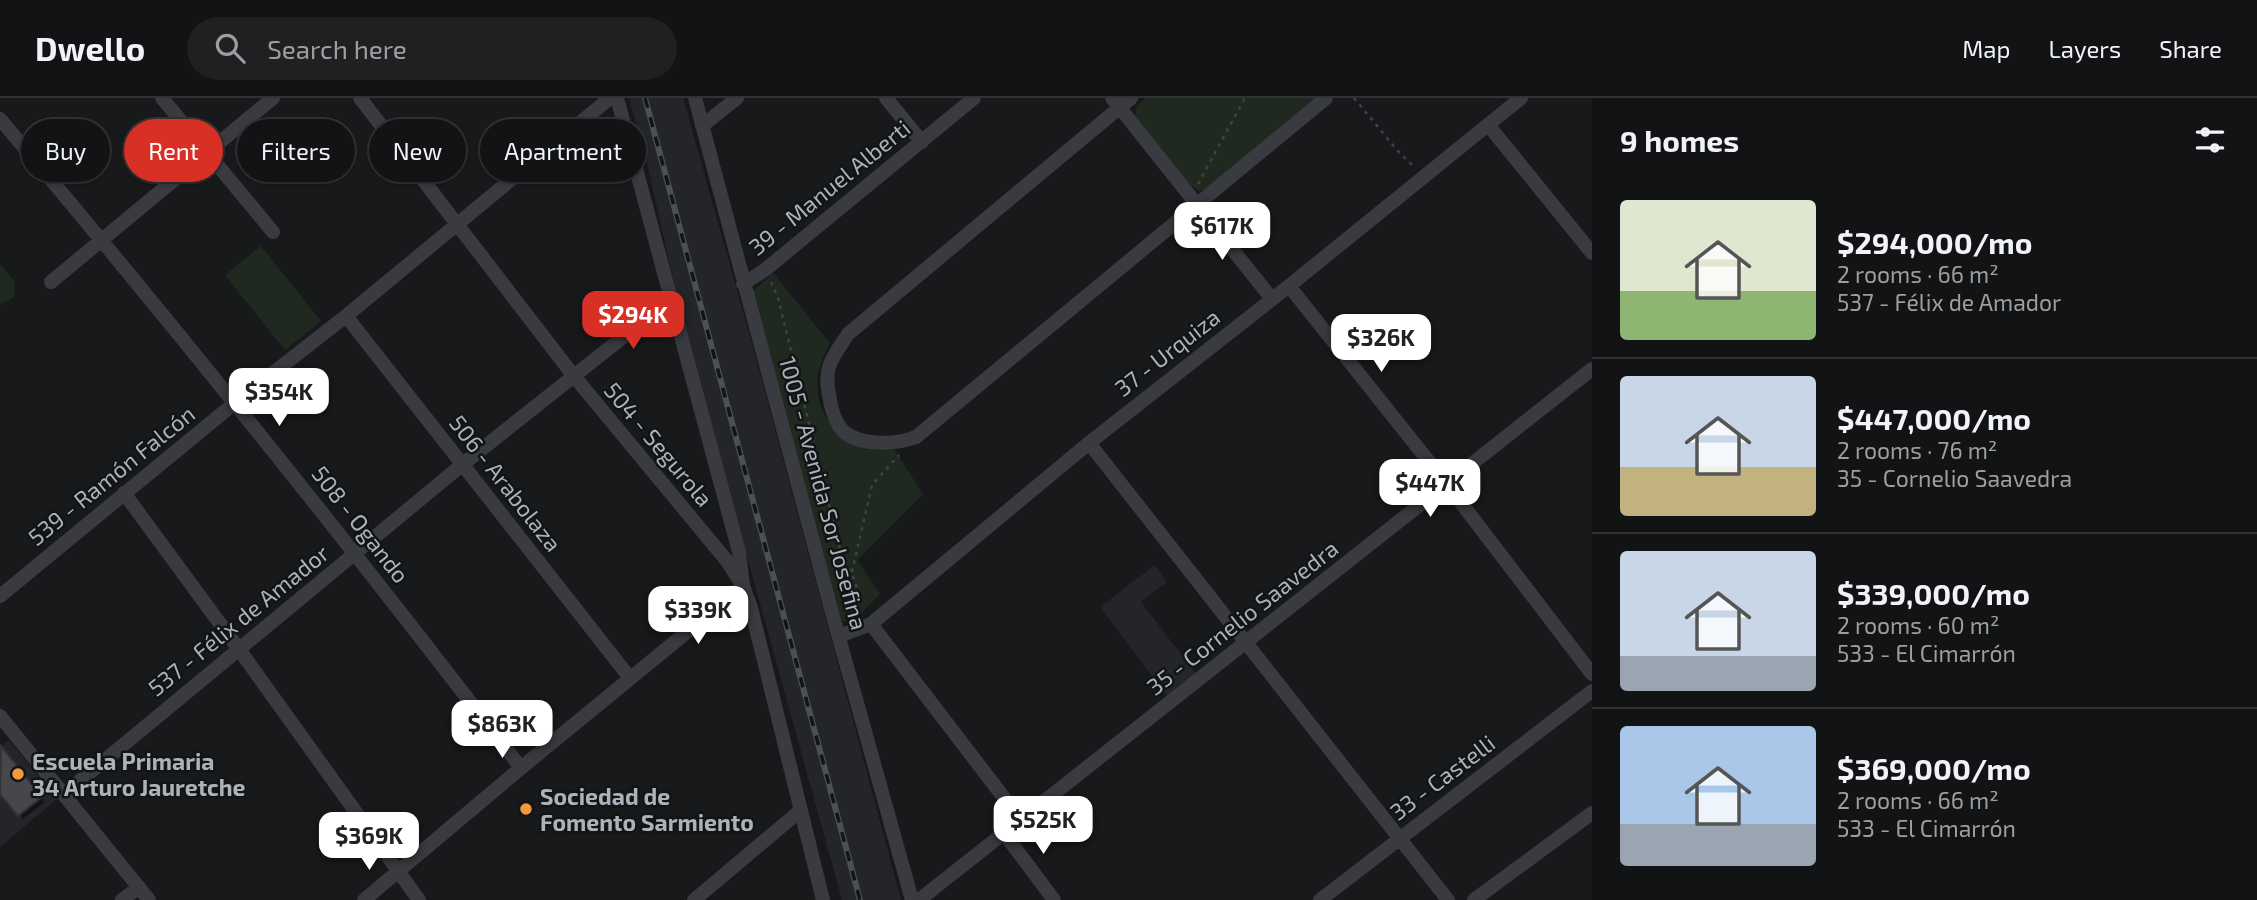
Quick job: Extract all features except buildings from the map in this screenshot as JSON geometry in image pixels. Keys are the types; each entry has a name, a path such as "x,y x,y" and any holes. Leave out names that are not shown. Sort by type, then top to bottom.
{"street":[{"path":"162,98 180,119"},
{"path":"223,140 273,98"},
{"name":"504 - Segurola","path":"360,98 573,375 727,561 743,586"},
{"name":"539 - Ramón Falcón","path":"0,596 610,98"},
{"path":"617,98 739,552 743,586 751,608 823,900"},
{"name":"1005 - Avenida Sor Josefina","path":"695,98 743,284 844,634 912,900"},
{"path":"702,126 737,98"},
{"path":"886,98 922,142"},
{"name":"39 - Manuel Alberti","path":"743,284 766,269 974,98"},
{"path":"1272,299 1195,200 1121,101 848,334 829,367 827,385 831,405 840,428 853,436 880,444 899,443 916,438 1195,200 1326,98"},
{"name":"37 - Urquiza","path":"844,634 870,624 1089,443 1289,286 1521,98"},
{"name":"508 - Ogando","path":"0,119 236,402 521,768"},
{"path":"1489,126 1592,253"},
{"path":"223,170 273,232"},
{"path":"51,282 172,182"},
{"path":"1289,286 1446,483 1592,674"},
{"name":"537 - Félix de Amador","path":"64,794 463,464 671,299"},
{"name":"506 - Arabolaza","path":"346,316 630,678"},
{"name":"35 - Cornelio Saavedra","path":"919,900 1592,369"},
{"path":"1089,443 1448,900"},
{"path":"124,493 419,900"},
{"path":"364,900 743,586"},
{"path":"870,624 1021,820"},
{"name":"33 - Castelli","path":"1320,900 1592,691"},
{"path":"0,716 149,900"},
{"path":"694,900 801,810"},
{"path":"1474,900 1592,813"},
{"path":"1004,833 1054,900"},
{"path":"122,900 139,887"}],"path":[{"path":"1195,200 1245,98"},
{"path":"1354,98 1396,150 1419,171 1427,174"},
{"path":"766,269 778,298 841,553 860,600 844,634"},
{"path":"851,574 872,485 916,438"}],"shaded area":[{"path":"629,98 683,98 754,351 901,900 842,900 685,332 646,159 646,119 635,119"},
{"path":"1146,98 1317,98 1204,190 1198,191 1188,183 1135,117 1137,105"},
{"path":"261,246 321,321 285,350 225,275"},
{"path":"0,264 15,282 14,297 0,305"},
{"path":"773,273 830,343 819,369 817,390 820,405 827,418 836,430 849,439 878,449 894,449 923,494 857,560 880,594 858,617 842,622 752,292"},
{"path":"1155,565 1167,582 1141,602 1197,675 1168,697 1100,607"},
{"name":"Escuela Primaria 34 Arturo Jauretche","path":"9,740 57,799 0,847 0,748"}],"railway":[{"path":"645,98 860,900"}],"place":[{"name":"Escuela Primaria 34 Arturo Jauretche","path":"18,774"},
{"name":"Sociedad de Fomento Sarmiento","path":"526,809"}]}
